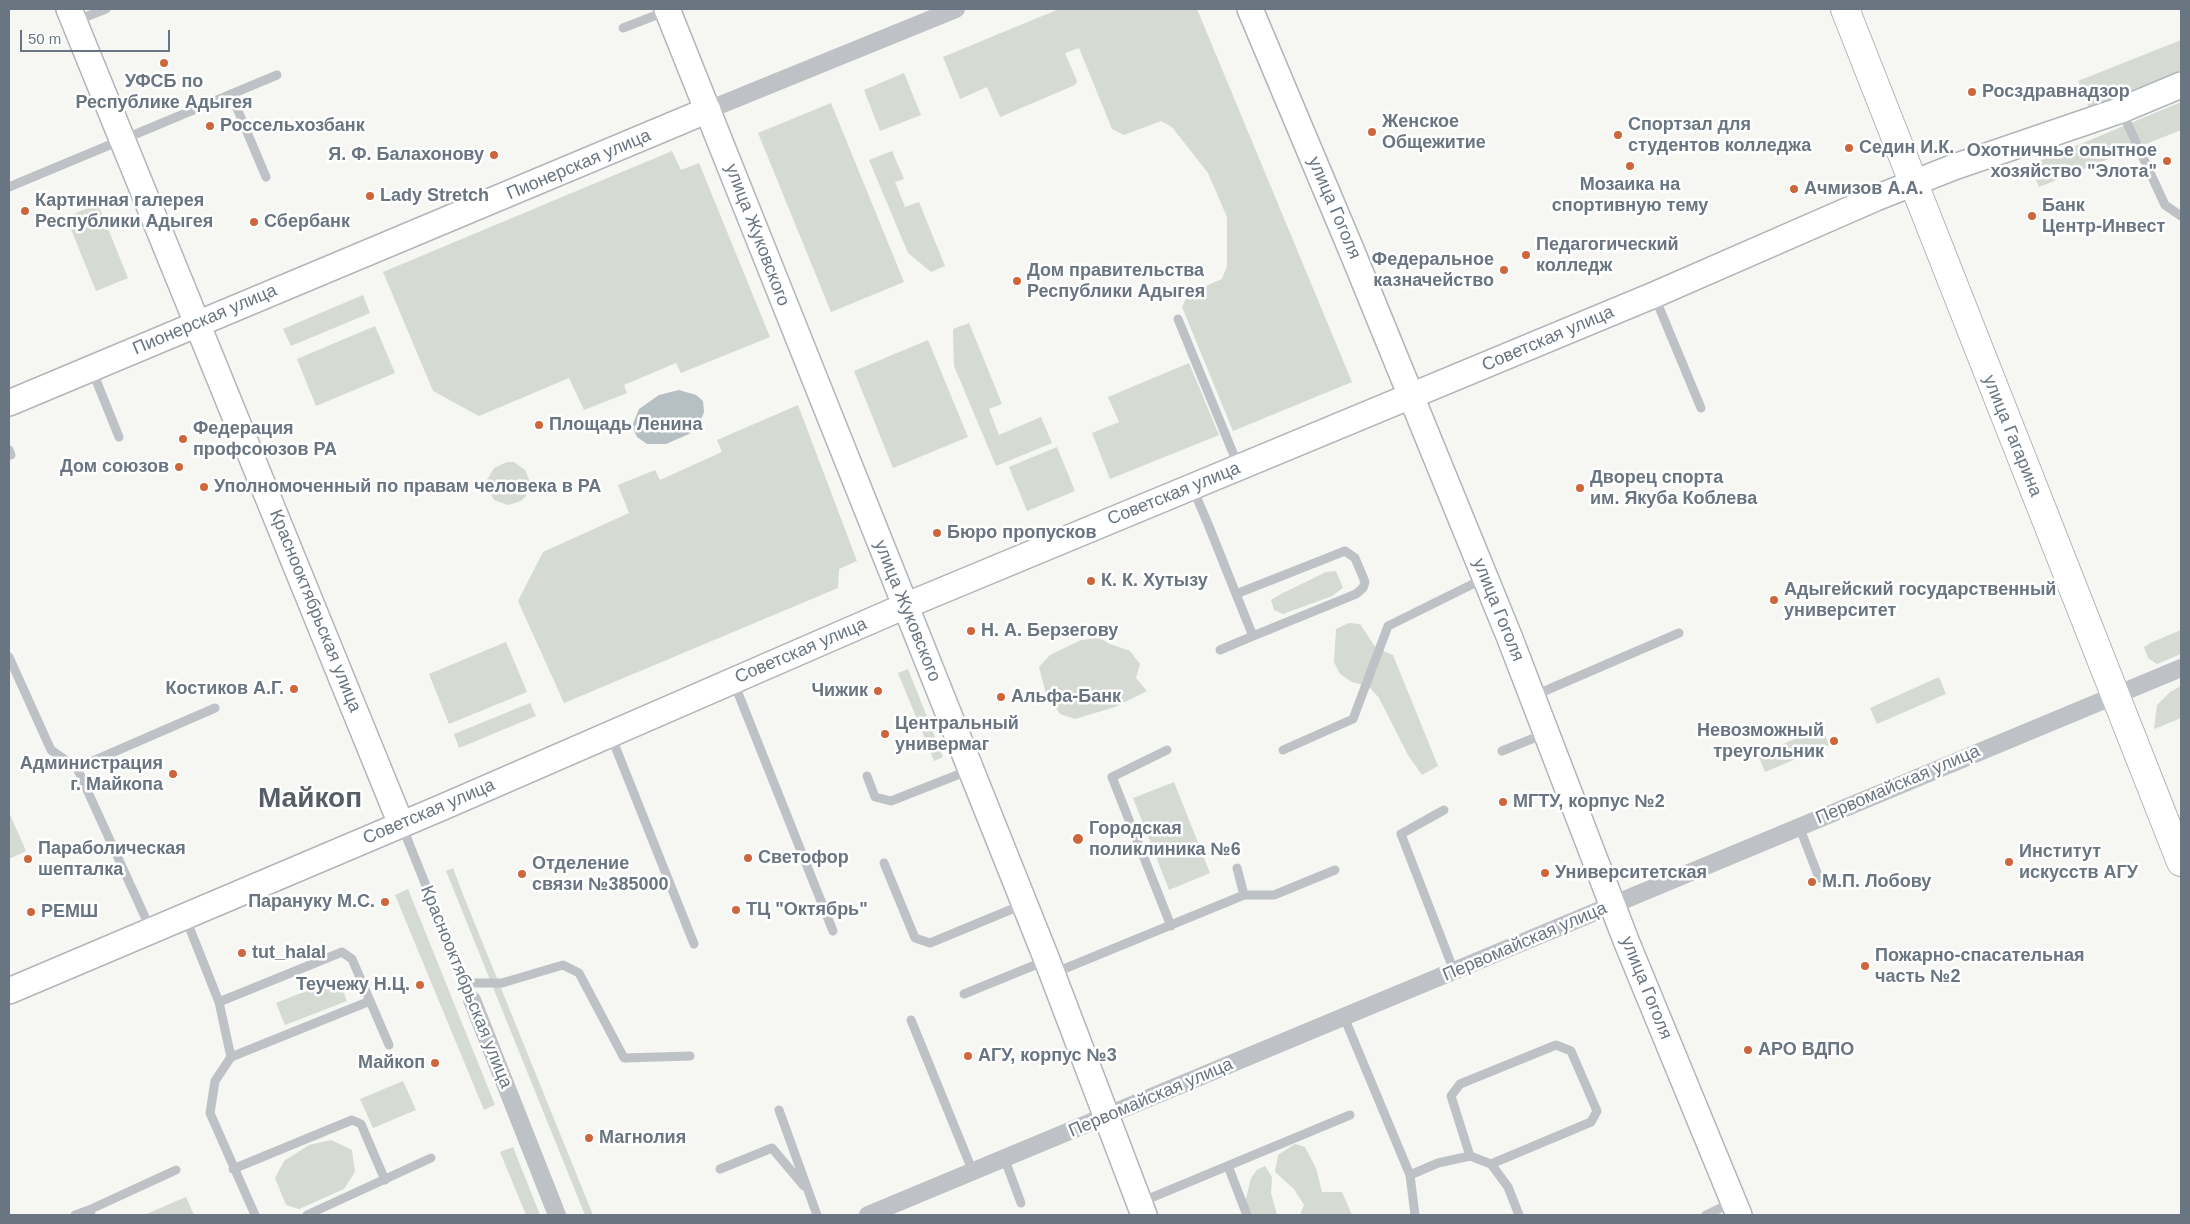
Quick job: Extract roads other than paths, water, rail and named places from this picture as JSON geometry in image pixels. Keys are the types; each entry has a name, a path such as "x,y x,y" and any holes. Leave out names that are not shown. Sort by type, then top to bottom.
{"main road":[{"name":"улица Гоголя","path":"1250,9 1411,395 1533,696 1613,905 1736,1209"},
{"name":"улица Гагарина","path":"1844,9 2181,862"},
{"name":"улица Жуковского","path":"667,10 1049,967 1141,1209"},
{"name":"Краснооктябрьская улица","path":"72,15 401,824"},
{"name":"Советская улица","path":"9,991 906,606 1654,295 1914,183 1954,167 2121,110 2181,85"},
{"name":"Пионерская улица","path":"10,400 198,324 708,110"}],"street":[{"name":"Пионерская улица","path":"708,110 956,9"},
{"name":"Первомайская улица","path":"868,1215 897,1210 973,1172 2181,668"},
{"name":"Краснооктябрьская улица","path":"472,1000 557,1215"}],"lane":[{"path":"72,15 106,9"},
{"path":"622,28 667,10"},
{"path":"9,187 122,138 277,75"},
{"path":"231,94 266,177"},
{"path":"2121,110 2165,205 2181,216"},
{"path":"1654,295 1701,408"},
{"path":"1178,319 1239,468"},
{"path":"92,368 119,437"},
{"path":"1192,486 1253,636"},
{"path":"1220,650 1356,594 1363,588 1365,582 1355,558 1345,551 1236,594"},
{"path":"1283,750 1353,719 1388,626 1485,578"},
{"path":"1533,696 1679,633"},
{"path":"9,657 51,750 77,768 152,930"},
{"path":"733,680 832,932"},
{"path":"77,768 215,708"},
{"path":"610,733 694,944"},
{"path":"1502,751 1546,733"},
{"path":"1167,750 1112,777 1170,926"},
{"path":"867,776 875,797 891,801 970,770"},
{"path":"1444,810 1401,834 1454,971"},
{"name":"Краснооктябрьская улица","path":"401,824 472,1000"},
{"path":"1799,826 1819,878"},
{"path":"884,863 915,938 930,943 1024,905"},
{"path":"1237,868 1244,896"},
{"path":"964,994 1170,926 1244,896 1274,895 1335,870"},
{"path":"185,916 219,1002 231,1057"},
{"path":"219,1002 342,952 352,959 389,1045"},
{"path":"465,983 502,984 563,965 579,973 624,1058 690,1056"},
{"path":"255,1215 233,1169 210,1113 215,1080 231,1057 370,1001"},
{"path":"1344,1017 1410,1174 1415,1215"},
{"path":"912,1020 973,1172"},
{"path":"1470,1156 1451,1096 1460,1084 1556,1045 1571,1051 1596,1111 1591,1122 1491,1164"},
{"path":"779,1110 817,1215"},
{"path":"1141,1209 1228,1166 1350,1115"},
{"path":"233,1169 352,1120 361,1124 385,1180"},
{"path":"720,1170 772,1148 806,1188"},
{"path":"1410,1174 1438,1164 1470,1156 1491,1164 1508,1188 1519,1215"},
{"path":"307,1215 431,1158"},
{"path":"1005,1160 1021,1203"},
{"path":"1228,1166 1247,1215"},
{"path":"75,1215 90,1212 176,1170"},
{"path":"1706,1215 1736,1209"}],"place":[{"name":"УФСБ по Республике Адыгея","path":"164,63"},
{"name":"Росздравнадзор","path":"1972,92"},
{"name":"Россельхозбанк","path":"210,126"},
{"name":"Женское Общежитие","path":"1372,132"},
{"name":"Спортзал для студентов колледжа","path":"1618,135"},
{"name":"Седин И.К.","path":"1849,148"},
{"name":"Я. Ф. Балахонову","path":"494,155"},
{"name":"Охотничнье опытное хозяйство \"Элота\"","path":"2167,161"},
{"name":"Мозаика на спортивную тему","path":"1630,166"},
{"name":"Ачмизов А.А.","path":"1794,189"},
{"name":"Lady Stretch","path":"370,196"},
{"name":"Картинная галерея Республики Адыгея","path":"25,211"},
{"name":"Банк Центр-Инвест","path":"2032,216"},
{"name":"Сбербанк","path":"254,222"},
{"name":"Педагогический колледж","path":"1526,255"},
{"name":"Федеральное казначейство","path":"1504,270"},
{"name":"Дом правительства Республики Адыгея","path":"1017,281"},
{"name":"Площадь Ленина","path":"539,425"},
{"name":"Федерация профсоюзов РА","path":"183,439"},
{"name":"Дом союзов","path":"179,467"},
{"name":"Уполномоченный по правам человека в РА","path":"204,487"},
{"name":"Дворец спорта им. Якуба Коблева","path":"1580,488"},
{"name":"Бюро пропусков","path":"937,533"},
{"name":"К. К. Хутызу","path":"1091,581"},
{"name":"Адыгейский государственный университет","path":"1774,600"},
{"name":"Н. А. Берзегову","path":"971,631"},
{"name":"Костиков А.Г.","path":"294,689"},
{"name":"Чижик","path":"878,691"},
{"name":"Альфа-Банк","path":"1001,697"},
{"name":"Центральный универмаг","path":"885,734"},
{"name":"Невозможный треугольник","path":"1834,741"},
{"name":"Администрация г. Майкопа","path":"173,774"},
{"name":"МГТУ, корпус №2","path":"1503,802"},
{"name":"Городская поликлиника №6","path":"1078,839"},
{"name":"Светофор","path":"748,858"},
{"name":"Параболическая шепталка","path":"28,859"},
{"name":"Институт искусств АГУ","path":"2009,862"},
{"name":"Университетская","path":"1545,873"},
{"name":"Отделение связи №385000","path":"522,874"},
{"name":"М.П. Лобову","path":"1812,882"},
{"name":"Парануку М.С.","path":"385,902"},
{"name":"ТЦ \"Октябрь\"","path":"736,910"},
{"name":"РЕМШ","path":"31,912"},
{"name":"tut_halal","path":"242,953"},
{"name":"Пожарно-спасательная часть №2","path":"1865,966"},
{"name":"Теучежу Н.Ц.","path":"420,985"},
{"name":"АРО ВДПО","path":"1748,1050"},
{"name":"АГУ, корпус №3","path":"968,1056"},
{"name":"Майкоп","path":"435,1063"},
{"name":"Магнолия","path":"589,1138"}],"district":[{"name":"Майкоп","path":"310,799"}]}
